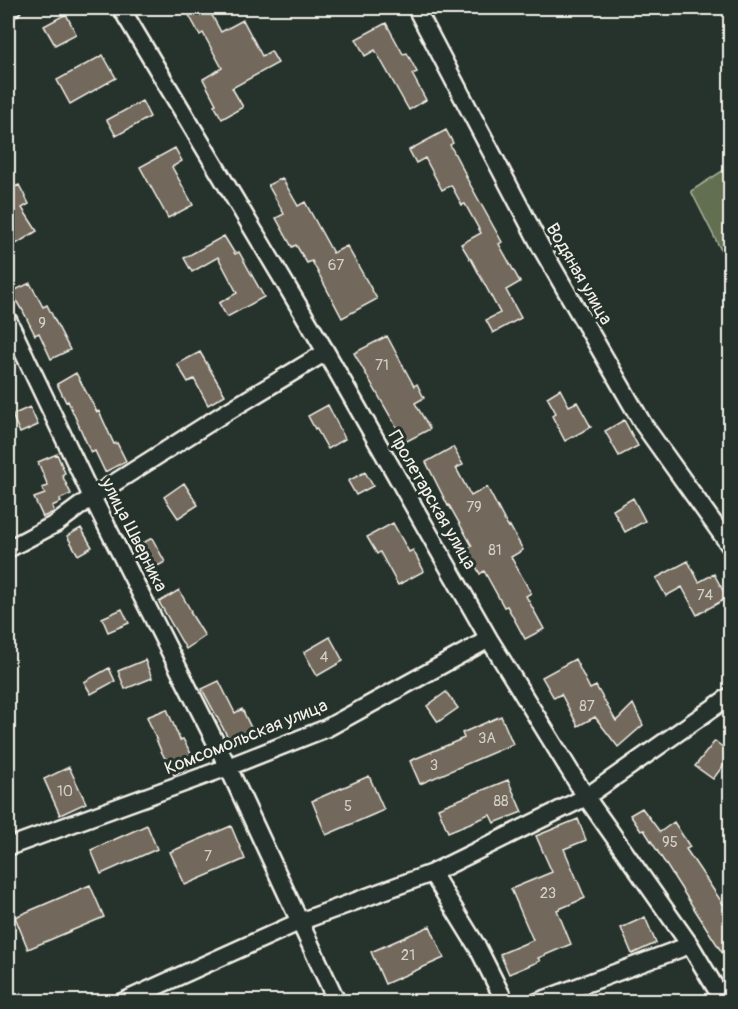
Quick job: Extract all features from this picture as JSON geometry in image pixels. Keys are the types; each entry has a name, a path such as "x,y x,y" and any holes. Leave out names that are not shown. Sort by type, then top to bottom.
{"street":[{"path":"8,10 12,8"},
{"name":"Пролетарская улица","path":"121,8 326,352 489,639 586,797 690,945 724,1002"},
{"name":"Водяная улица","path":"416,8 542,249 637,413 730,546"},
{"name":"улица Шверника","path":"8,320 92,497 228,767 337,1002"},
{"path":"8,549 57,523 92,497 326,352"},
{"name":"Комсомольская улица","path":"8,847 228,767 327,728 489,639"},
{"path":"122,1002 299,922 432,873 586,797 730,696"},
{"path":"432,873 478,948 505,1002"},
{"path":"537,1002 690,945"}],"green space":[{"path":"730,166 730,268 691,191"}],"building":[{"path":"185,8 208,8 221,32 243,20 262,56 271,51 278,63 232,88 243,107 222,119 203,79 222,68 203,33 200,35"},
{"path":"66,14 76,34 55,45 44,26"},
{"path":"386,23 403,54 407,53 417,72 412,74 426,100 409,110 375,50 365,56 356,39"},
{"path":"103,55 116,78 70,104 57,80"},
{"path":"142,101 150,117 116,136 107,120"},
{"path":"446,130 453,143 450,145 502,242 499,244 520,282 506,290 521,318 493,333 486,320 500,313 461,244 481,233 465,204 462,205 451,185 442,190 425,158 416,163 409,150"},
{"path":"175,148 182,161 172,167 193,205 168,218 140,167"},
{"path":"282,178 298,206 305,202 333,253 347,246 377,299 342,318 312,261 307,263 296,245 292,247 276,218 284,214 268,185"},
{"path":"8,185 10,189 19,185 29,204 22,208 37,231 8,249"},
{"path":"224,236 235,254 239,252 264,297 227,317 219,303 237,293 218,257 192,272 184,258"},
{"path":"30,283 43,307 47,305 70,350 51,359 39,333 35,335 11,292"},
{"path":"387,336 414,386 417,384 424,398 415,403 430,429 405,442 354,353"},
{"path":"200,352 225,395 208,405 194,379 188,382 177,364"},
{"path":"76,373 97,412 99,411 114,444 117,443 126,461 105,472 95,451 91,453 68,401 66,402 57,384"},
{"path":"560,389 569,406 577,402 591,427 565,441 552,416 556,413 547,397"},
{"path":"328,405 345,439 328,449 308,416"},
{"path":"30,407 38,425 20,433 12,415"},
{"path":"624,420 638,446 619,456 605,431"},
{"path":"453,447 463,465 456,468 471,496 487,487 523,550 511,557 531,593 526,596 544,629 525,639 484,571 480,574 467,549 472,546 448,506 426,462"},
{"path":"57,454 65,473 62,475 71,494 52,506 54,512 43,517 34,498 45,494 42,488 48,486 38,462"},
{"path":"365,472 373,486 356,495 348,481"},
{"path":"184,483 198,505 178,518 164,497"},
{"path":"633,498 645,521 625,532 613,510"},
{"path":"393,523 409,552 413,550 424,571 398,585 380,552 377,554 367,537"},
{"path":"81,528 92,547 78,555 67,536"},
{"path":"152,538 165,562 154,568 141,544"},
{"path":"688,561 699,582 714,574 727,598 697,615 682,587 666,596 656,578"},
{"path":"179,590 205,636 186,649 159,602"},
{"path":"122,609 129,623 108,632 102,618"},
{"path":"330,637 343,661 317,676 304,652"},
{"path":"575,659 590,689 596,686 616,721 633,704 643,725 618,747 595,717 578,726 561,694 554,698 542,677"},
{"path":"145,660 152,678 125,689 118,671"},
{"path":"109,668 115,681 91,694 84,682"},
{"path":"219,681 235,713 242,709 253,732 231,743 202,689"},
{"path":"446,692 458,708 438,722 427,706"},
{"path":"167,709 180,740 183,739 196,763 174,775 147,717"},
{"path":"501,716 513,744 420,784 410,761 464,738 462,733"},
{"path":"715,741 730,753 730,757 713,779 695,766"},
{"path":"69,767 86,803 60,815 44,779"},
{"path":"369,776 384,810 326,835 312,801"},
{"path":"508,780 522,812 494,823 490,815 448,832 438,808"},
{"path":"642,808 660,832 674,822 690,847 686,849 723,904 725,903 730,912 730,965 644,830 641,831 630,815"},
{"path":"578,819 586,840 564,849 585,898 557,910 571,944 538,958 540,961 509,974 500,954 533,940 511,889 552,872 536,836"},
{"path":"147,825 157,849 101,874 91,850"},
{"path":"231,826 245,859 185,885 170,852"},
{"path":"90,885 104,917 28,949 15,917"},
{"path":"645,917 656,943 632,954 621,928"},
{"path":"430,926 444,958 385,984 371,952"}]}
